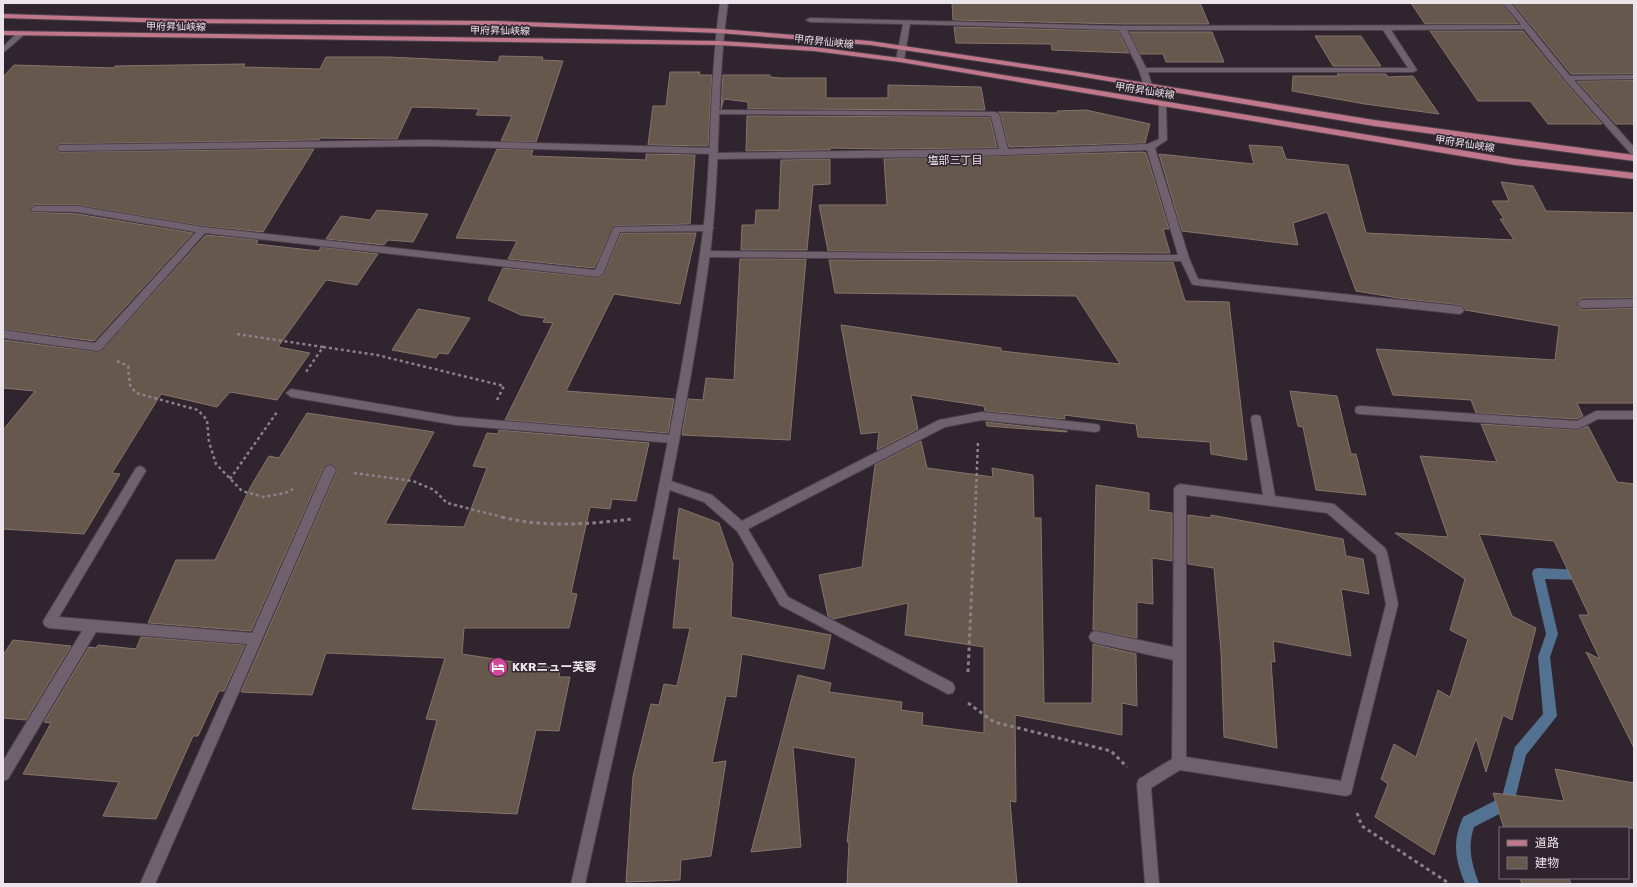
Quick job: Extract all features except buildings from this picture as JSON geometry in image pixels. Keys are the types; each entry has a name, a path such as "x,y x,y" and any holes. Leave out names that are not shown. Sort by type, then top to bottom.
{"main road":[{"name":"甲府昇仙峡線","path":"3,16 173,21 495,23 719,31 902,47 1374,123 1634,158"},
{"name":"甲府昇仙峡線","path":"3,33 719,43 814,49 900,60 1515,162 1634,176"}],"street":[{"path":"578,884 665,484 705,254 709,228 714,154 719,31 724,3"},
{"path":"1507,3 1568,78 1634,152"},
{"path":"810,20 1122,28 1525,27"},
{"path":"900,60 907,22"},
{"path":"1122,28 1143,70 1148,86"},
{"path":"1143,70 1413,70 1386,28"},
{"path":"3,51 21,34"},
{"path":"1568,78 1634,77"},
{"path":"60,148 427,143 714,154 1004,152 1150,147 1163,140 1162,103"},
{"path":"716,112 995,114 1004,152"},
{"path":"1150,147 1184,258 1196,282 1459,310"},
{"path":"35,209 77,209 203,230 598,274 617,229 709,228"},
{"path":"3,334 97,347 203,230"},
{"path":"705,254 1184,258"},
{"path":"1582,304 1634,303"},
{"path":"291,393 456,421 672,438"},
{"path":"1360,410 1578,425 1596,415 1634,415"},
{"path":"741,527 944,423 979,417 1095,428"},
{"path":"1256,419 1270,501"},
{"path":"147,884 330,470"},
{"path":"140,471 49,622 256,639"},
{"path":"665,484 708,498 741,527 784,601 948,688"},
{"path":"1152,884 1144,784 1179,763 1346,789 1392,604 1381,552 1330,508 1180,489 1179,763"},
{"path":"3,774 92,626"},
{"path":"1095,637 1180,655"}],"path":[{"path":"323,347 376,355 504,386 485,423"},
{"path":"968,679 979,417"},
{"path":"948,688 994,722 1111,751 1144,784"},
{"path":"967,703 968,695"},
{"path":"1346,789 1362,826 1450,884"}],"waterway":[{"path":"1472,884 1462,854 1463,840 1468,822 1508,802 1520,752 1550,716 1544,657 1552,634 1538,573 1584,575"}],"place":[{"name":"KKRニュー芙蓉","path":"498,667"}],"district":[{"name":"塩部三丁目","path":"955,160"}]}
